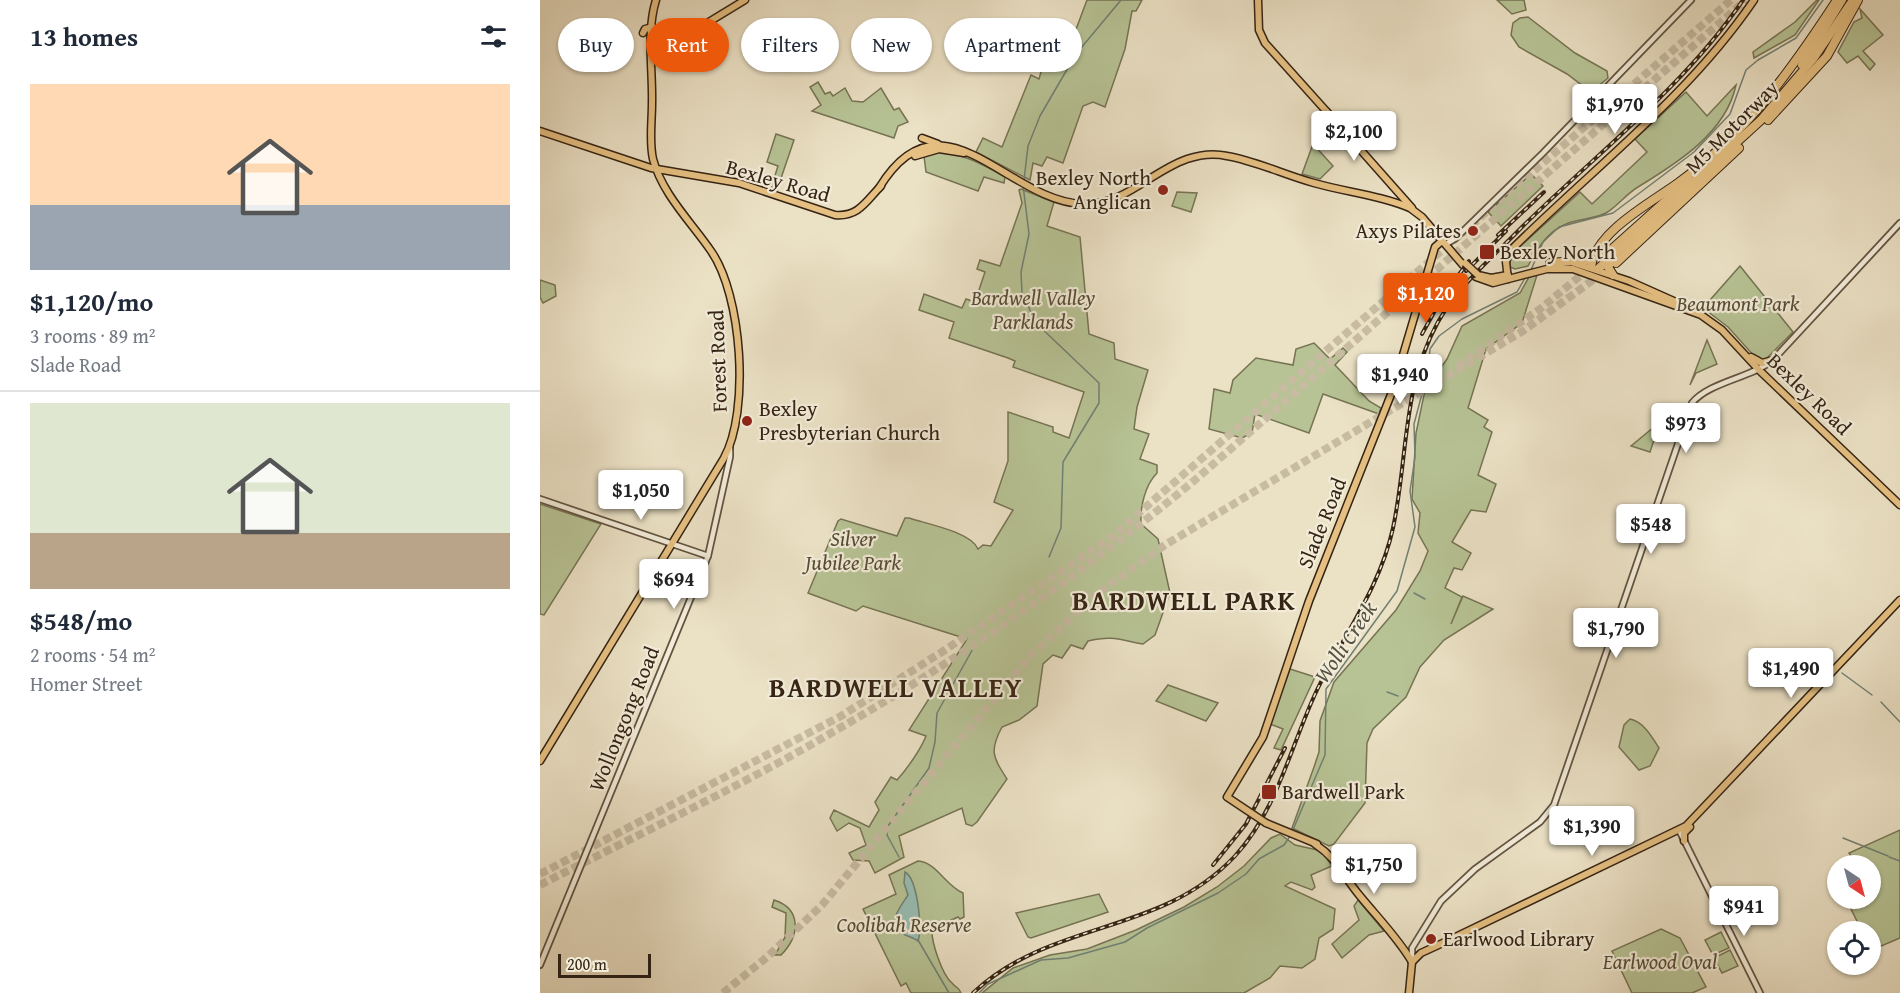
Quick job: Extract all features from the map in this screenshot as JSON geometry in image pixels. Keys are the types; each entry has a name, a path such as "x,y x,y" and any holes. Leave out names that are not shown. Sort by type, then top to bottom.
{"highway":[{"path":"1550,263 1587,260 1594,255 1616,228 1688,175 1760,109 1778,87 1837,0"},
{"path":"1593,271 1618,253 1761,120 1813,59 1850,1"},
{"name":"M5 Motorway","path":"1604,257 1747,127 1793,77 1850,1"},
{"name":"M5 Motorway","path":"1616,262 1768,120 1816,62 1850,1"},
{"path":"1613,275 1608,266 1618,253"},
{"path":"1593,271 1594,255"}],"main road":[{"name":"Forest Road","path":"654,18 656,0"},
{"path":"715,18 745,0"},
{"path":"1257,0 1258,35 1269,51 1414,210"},
{"path":"1508,277 1506,259 1510,250 1680,90 1716,51 1754,0"},
{"name":"Forest Road","path":"540,761 730,446 738,407 735,308 714,256 692,227 658,170 652,153 652,72"},
{"name":"Bexley Road","path":"540,131 658,170 739,183 838,216 858,211 908,156 926,147 942,145 959,147 1062,201 1097,203 1120,197 1179,162 1213,154 1397,203 1414,210 1464,264 1477,276 1490,283 1550,263 1565,262 1693,311"},
{"path":"922,138 942,145"},
{"name":"Bexley Road","path":"879,188 902,165 919,154 947,149 971,155"},
{"path":"1394,189 1397,203"},
{"name":"Bexley Road","path":"1397,203 1430,228"},
{"name":"Slade Road","path":"1412,962 1348,878 1335,853 1266,823 1227,797 1266,730 1309,601 1392,392 1434,255 1444,243"},
{"name":"Bexley Road","path":"1535,269 1558,268 1613,275 1666,296 1716,324 1759,370 1900,505"},
{"path":"1741,350 1759,363 1773,360"},
{"path":"1409,993 1412,962 1424,952 1570,879 1679,830 1698,814 1900,600"},
{"path":"1684,841 1684,833 1698,814"}],"street":[{"path":"1444,243 1461,234 1544,153 1690,0"},
{"path":"1412,962 1412,948 1436,907 1471,872 1550,811 1561,787 1691,405 1701,394 1759,370 1773,360 1900,223"},
{"name":"Wollongong Road","path":"540,965 708,556 730,457 730,446"},
{"path":"540,499 708,556"},
{"path":"1679,830 1760,993"}],"green space":[{"path":"1087,0 1142,0 1136,11 1132,11 1125,49 1105,107 1093,102 1083,106 1063,163 1047,157 1042,166 1033,163 1030,180 976,152 983,138 1002,147 1031,75 1039,79 1041,72 1082,72 1080,18"},
{"path":"1497,0 1524,0 1526,10 1512,14"},
{"path":"1819,0 1795,35 1754,58 1753,52 1795,22"},
{"path":"1860,9 1883,35 1863,51 1875,64 1870,70 1858,56 1847,63 1838,52 1854,22 1862,18"},
{"path":"1528,17 1575,53 1607,71 1608,78 1591,92 1567,74 1519,47 1511,35 1513,23 1520,18"},
{"path":"818,82 825,94 830,92 833,96 845,88 852,101 863,102 881,88 894,110 899,108 908,122 898,126 894,138 812,111 821,105 810,87"},
{"path":"1736,85 1731,102 1722,118 1711,132 1684,157 1634,190 1606,213 1570,222 1555,230 1543,242 1528,266 1515,269 1510,267 1510,259 1514,252 1580,192 1592,204 1647,152 1635,139 1686,92 1707,116"},
{"path":"776,134 794,140 777,190 771,188 778,166 767,162"},
{"path":"1313,144 1333,166 1320,179 1302,174"},
{"path":"936,152 955,154 980,164 1005,177 1004,183 984,177 978,191 926,172 924,156"},
{"path":"1531,174 1543,186 1501,226 1488,212"},
{"path":"1019,190 1054,202 1047,226 1080,237 1089,334 1114,343 1115,359 1148,370 1137,407 1134,429 1149,434 1140,459 1157,465 1157,473 1144,497 1141,524 1158,539 1170,593 1155,635 1143,644 1116,639 1097,639 1088,641 1083,649 1071,645 1062,658 1053,655 1043,664 1037,706 1019,720 1002,727 995,742 994,754 1007,779 977,822 972,826 966,824 962,808 899,836 904,857 875,873 869,861 853,860 849,853 866,845 860,828 849,823 837,831 830,818 834,810 869,827 879,810 875,802 891,777 897,780 905,770 926,736 909,730 967,639 863,606 856,611 808,593 838,521 841,519 897,536 905,518 909,518 958,533 974,543 978,549 983,545 991,546 1013,510 994,502 1008,461 1008,412 1053,427 1053,432 1069,438 1084,392 1013,367 1015,361 1008,358 949,338 954,322 919,310 924,294 962,308 966,299 975,302 985,272 977,269 980,260 1000,266 1022,203"},
{"path":"1177,192 1197,193 1191,212 1172,206"},
{"name":"Beaumont Park","path":"1740,266 1793,332 1764,361 1755,357 1728,327 1703,308"},
{"path":"1537,275 1522,323 1486,349 1468,408 1488,420 1484,427 1492,432 1478,475 1496,484 1486,512 1471,510 1452,542 1471,553 1462,570 1454,568 1445,588 1462,597 1451,624 1463,596 1493,609 1444,640 1420,667 1406,697 1373,729 1367,743 1365,803 1334,844 1329,846 1292,828 1319,752 1320,721 1334,682 1396,610 1420,571 1428,551 1418,533 1420,513 1412,499 1416,433 1425,390 1447,359 1462,326 1520,293 1529,277"},
{"path":"540,280 555,285 556,296 543,303 540,297"},
{"path":"1707,340 1717,364 1696,373 1690,385"},
{"path":"1314,343 1330,359 1343,348 1347,352 1335,365 1369,401 1381,408 1379,414 1323,394 1309,433 1255,414 1252,433 1242,438 1209,429 1214,389 1230,393 1233,380 1256,358 1293,365 1296,349"},
{"path":"1654,427 1658,428 1650,452 1631,446"},
{"path":"540,504 601,524 544,615 540,614"},
{"path":"1290,669 1315,677 1281,750 1274,748 1283,729 1270,724"},
{"path":"1168,685 1218,703 1206,721 1156,701"},
{"path":"1630,719 1643,727 1659,748 1650,766 1639,770 1619,747 1624,725"},
{"path":"1900,830 1900,938 1881,946 1881,921 1857,921 1851,909 1881,909 1881,855 1850,855 1849,853"},
{"path":"1280,834 1295,845 1322,851 1332,866 1311,875 1315,887 1312,890 1291,882 1285,886 1335,909 1333,929 1319,938 1315,959 1302,968 1280,966 1270,978 1244,993 982,993 1013,968 1050,955 1087,949 1136,930 1184,907 1217,887 1244,866 1271,838"},
{"name":"Coolibah Reserve","path":"918,861 930,865 963,893 964,917 960,919 958,917 932,929 933,941 941,966 948,979 961,993 911,993 906,983 901,986 863,909 896,894 889,875"},
{"path":"1099,894 1108,912 1031,938 1028,937 1016,913"},
{"path":"774,900 783,904 794,916 795,932 781,955 775,955 785,937 786,913 772,907"},
{"path":"1358,900 1384,931 1369,935 1342,958 1332,944 1359,920 1354,906"},
{"name":"Earlwood Oval","path":"1661,929 1680,938 1706,987 1692,993 1632,993 1612,951"},
{"path":"1721,932 1729,948 1713,955 1705,940"},
{"path":"1730,950 1738,966 1722,973 1714,958"}],"water":[{"path":"905,872 913,883 916,893 920,926 918,941 900,932 895,923 897,913 908,895 904,883"}],"waterway":[{"path":"1024,180 1028,146 1040,116 1076,54 1121,0"},
{"name":"Wolli Creek","path":"1531,270 1543,242 1559,227 1613,213 1694,152 1730,114 1746,70 1758,60 1796,38 1823,0"},
{"path":"1023,185 1029,234 1021,272 1022,293 1036,323 1099,383 1099,403 1063,462 1061,528 1049,557"},
{"name":"Wolli Creek","path":"1292,832 1325,755 1326,689 1397,591 1415,527 1410,491 1415,457 1414,424 1428,371 1430,349 1439,336 1462,319 1517,292 1525,278"},
{"path":"1414,593 1425,599"},
{"path":"899,857 887,835 888,826 929,768 935,742 937,713 975,645"},
{"path":"1842,673 1872,695"},
{"path":"1387,692 1398,696"},
{"path":"1881,702 1900,722"},
{"name":"Wolli Creek","path":"979,993 988,984 1041,960 1068,958 1125,942 1147,928 1218,893 1246,874 1259,859 1284,845 1290,836"},
{"path":"1843,838 1888,856"},
{"path":"1889,857 1900,861"},
{"path":"918,940 949,993"}],"tunnel":[{"path":"540,874 841,716 945,650 1110,538 1731,0"},
{"path":"540,885 720,794 874,708 970,648 1107,550 1195,480 1746,0"},
{"path":"1457,366 1540,309 1603,257"},
{"path":"723,993 767,957 822,905 1029,657 1095,595 1165,545 1523,331 1608,269"}],"railway":[{"path":"973,993 1004,969 1037,952 1174,901 1205,882 1235,856 1250,838 1273,798 1317,690 1360,611 1387,550 1398,502 1412,397 1426,347 1438,322 1456,296 1488,261 1638,119 1694,62 1743,0"},
{"path":"1498,235 1544,192"},
{"path":"1466,271 1506,231"},
{"path":"1422,334 1443,296 1469,261"},
{"path":"1213,865 1246,824 1285,748"}],"place":[{"name":"Bexley North Anglican","path":"1163,190"},
{"name":"Axys Pilates","path":"1473,231"},
{"name":"Bexley North","path":"1487,252"},
{"name":"Bexley Presbyterian Church","path":"747,421"},
{"name":"Bardwell Park","path":"1269,792"},
{"name":"Earlwood Library","path":"1431,939"}],"district":[{"name":"BARDWELL PARK","path":"1184,601"},
{"name":"BARDWELL VALLEY","path":"896,688"}],"park label":[{"name":"Bardwell Valley Parklands","path":"1033,310"},
{"name":"Silver Jubilee Park","path":"853,551"}]}
